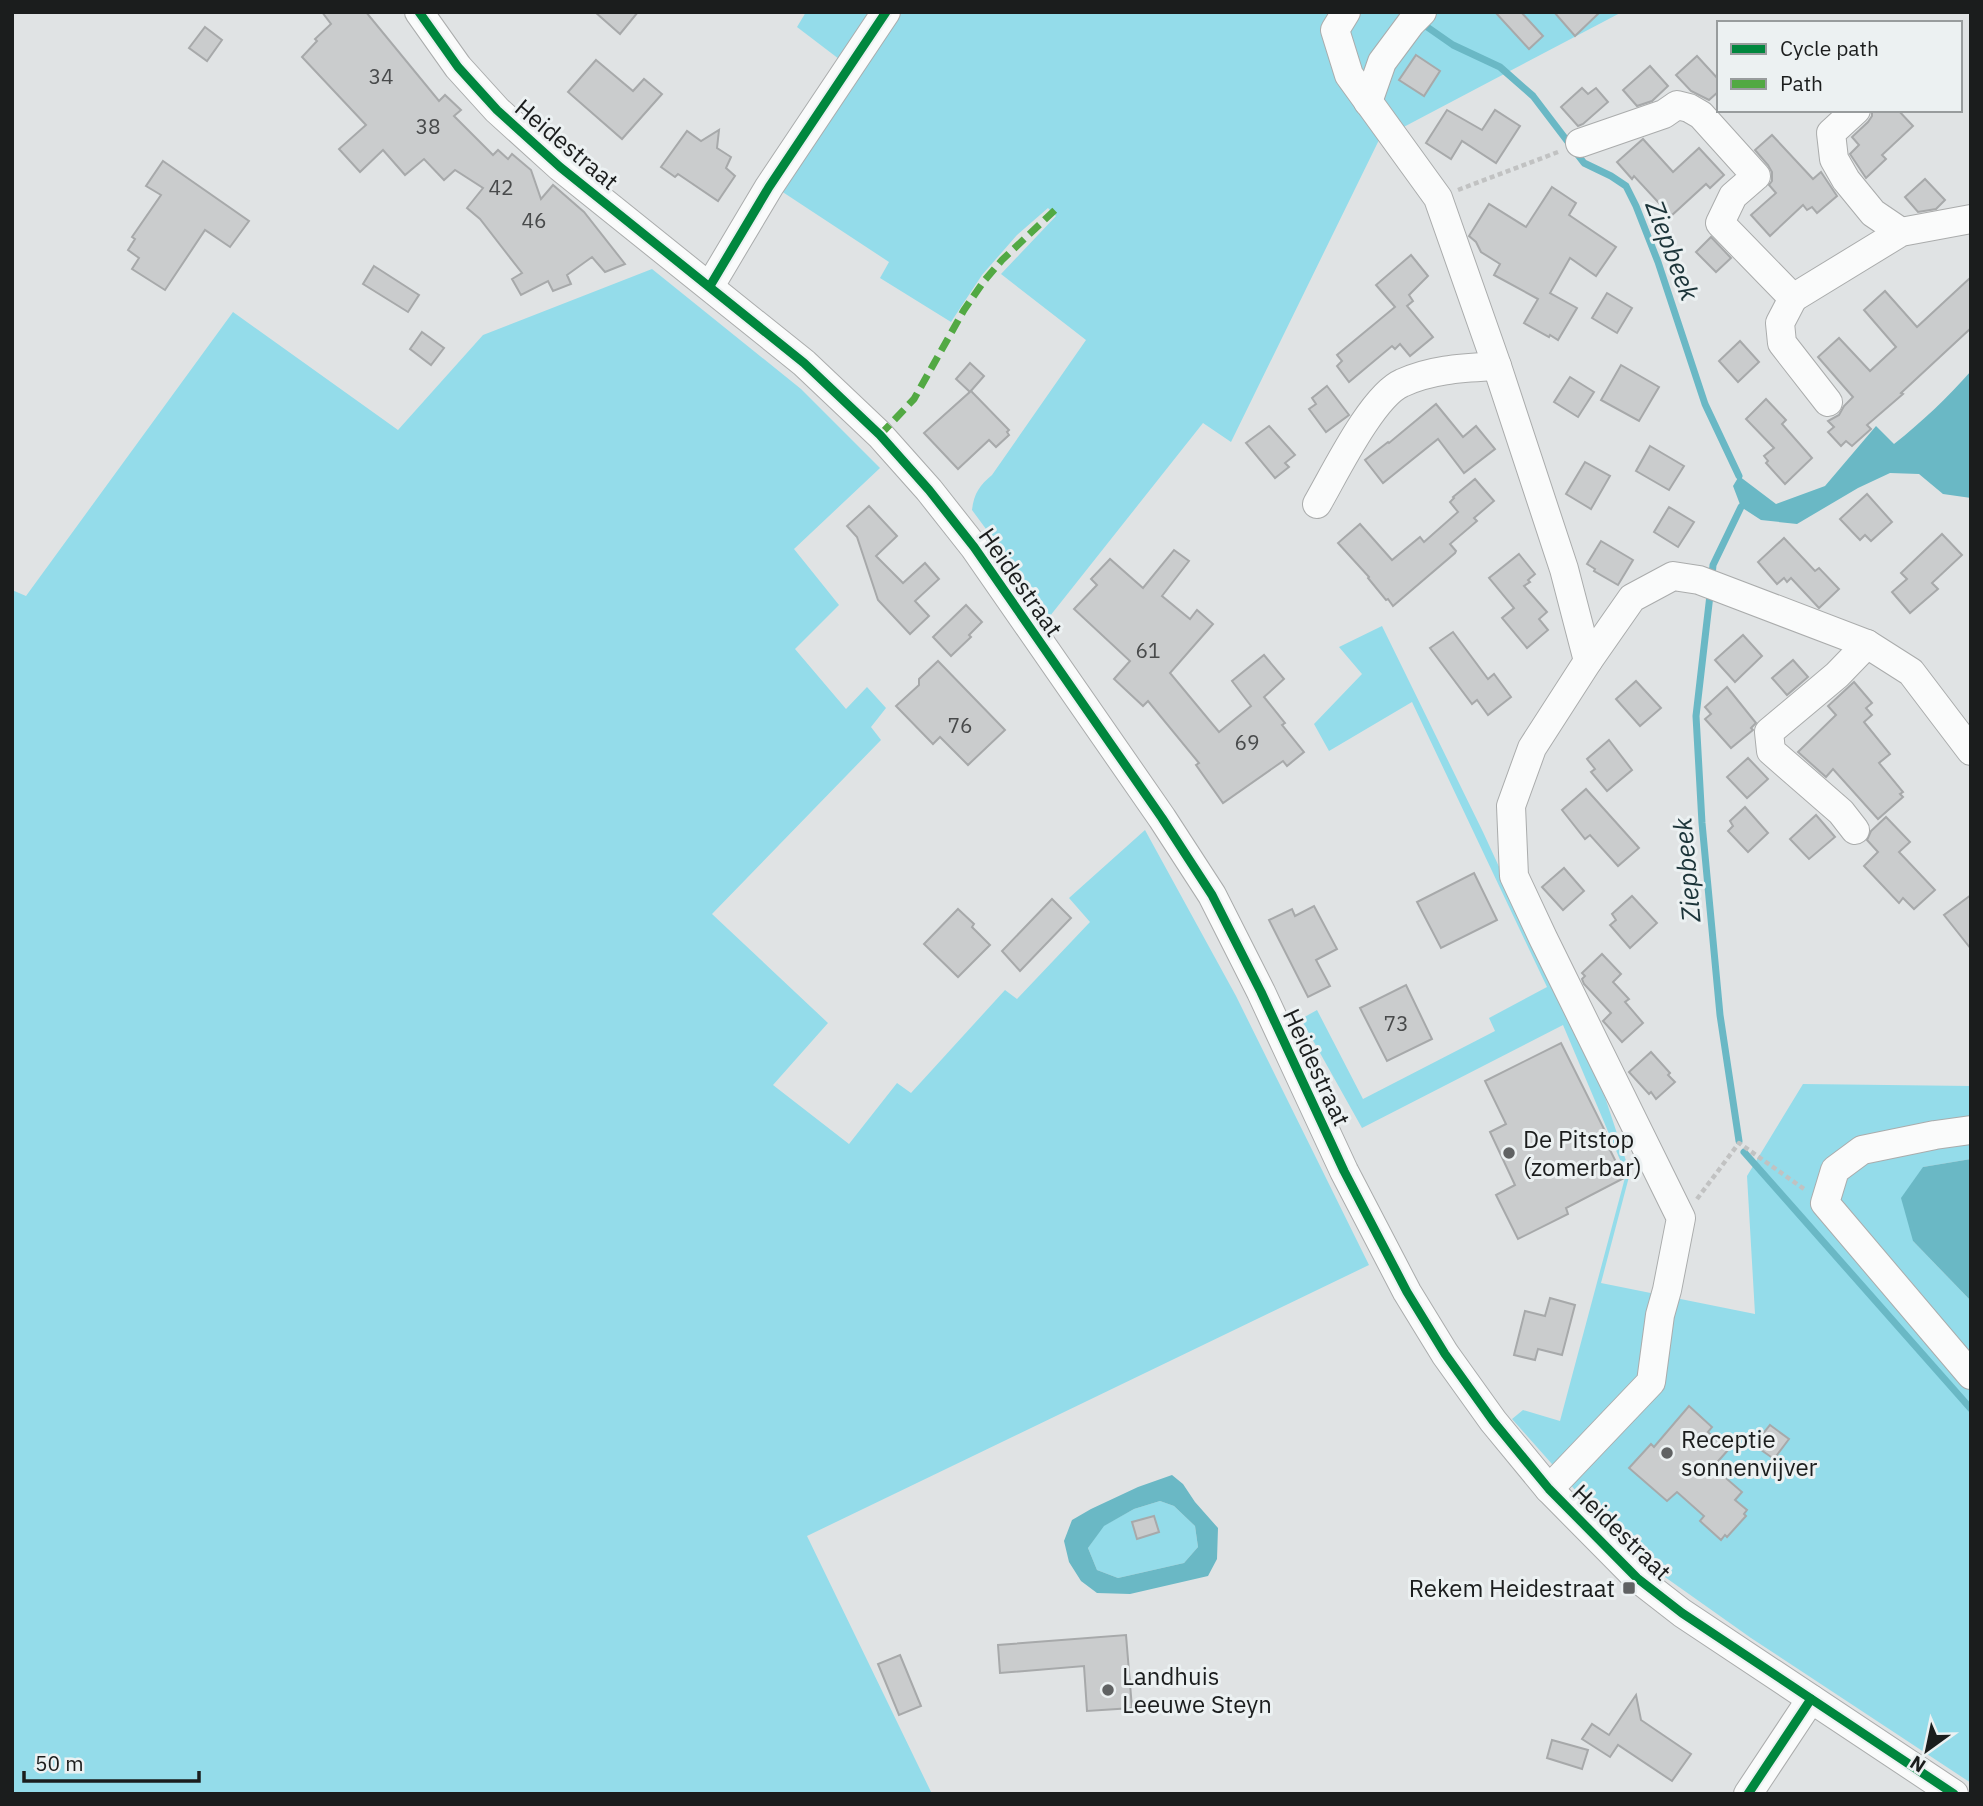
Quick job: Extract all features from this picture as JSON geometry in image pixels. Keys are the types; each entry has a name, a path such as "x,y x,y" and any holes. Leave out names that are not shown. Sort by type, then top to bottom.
{"street":[{"name":"Heidestraat","path":"419,12 458,67 497,110 560,167 804,363 880,435 929,490 989,569 1212,895 1261,992 1344,1171 1407,1292 1493,1421 1549,1489 1637,1578 1682,1613 1954,1794"},
{"path":"710,286 769,187 886,12"},
{"path":"1346,12 1335,30 1349,75 1438,198 1564,569 1588,662"},
{"path":"1368,102 1382,62 1418,16"},
{"path":"1580,143 1664,114 1677,105 1701,115 1756,176 1733,196 1720,223 1793,298"},
{"path":"1854,112 1831,133 1834,159 1846,180 1873,213 1901,232"},
{"path":"1828,402 1782,343 1780,323 1793,298 1901,232 1971,219"},
{"path":"1317,505 1378,403 1400,383 1440,370 1497,366"},
{"path":"1549,1489 1651,1382 1660,1315 1668,1290 1681,1218 1514,876 1511,806 1532,748 1632,598 1673,576 1699,580 1867,644 1911,672 1971,751"},
{"path":"1855,830 1842,811 1771,751 1769,732 1837,675 1867,644"},
{"path":"1971,1130 1862,1150 1835,1170 1825,1203 1971,1375"},
{"path":"1748,1794 1811,1699"}],"path":[{"path":"1438,198 1580,143"},
{"path":"1681,1218 1739,1143 1825,1203"}],"shaded area":[{"path":"806,12 872,12 839,59 797,27"},
{"path":"892,12 1622,12 1379,140 1231,442 1203,423 1050,616 972,510 978,490 992,475 1086,340 1001,274 1056,216 1048,208 1017,235 982,275 951,322 880,278 889,262 775,187"},
{"path":"652,269 801,389 880,468 794,549 839,605 795,649 846,709 867,687 886,708 871,727 881,740 712,914 828,1023 773,1085 849,1144 897,1083 911,1093 1005,990 1017,999 1090,922 1069,898 1145,830 1236,996 1369,1265 807,1536 932,1794 12,1794 12,590 26,596 233,312 398,430 483,335"},
{"path":"1971,371 1971,498 1943,494 1919,474 1890,473 1858,488 1797,524 1761,520 1741,507 1733,486 1739,476 1776,504 1825,486 1876,426 1894,444 1953,391"},
{"path":"1382,626 1483,832 1605,1097 1630,1173 1601,1283 1755,1314 1747,1176 1803,1084 1971,1086 1971,1159 1923,1167 1913,1241 1971,1301 1971,1783 1751,1638 1631,1553 1512,1419 1523,1410 1560,1421 1626,1174 1563,1025 1362,1128 1301,1019 1317,1010 1363,1099 1495,1031 1489,1018 1547,987 1412,702 1329,751 1314,724 1362,674 1339,647"},
{"path":"1971,1159 1971,1301 1913,1241 1901,1198 1923,1167"},
{"path":"1172,1475 1183,1484 1218,1528 1217,1559 1208,1576 1130,1594 1097,1593 1081,1581 1069,1562 1064,1541 1072,1520 1138,1487","holes":["1160,1501 1174,1506 1195,1526 1198,1547 1184,1563 1118,1578 1097,1570 1088,1548 1104,1526 1134,1509"]},
{"path":"1160,1501 1174,1506 1195,1526 1198,1547 1184,1563 1118,1578 1097,1570 1088,1548 1103,1526 1134,1509"}],"building":[{"path":"322,12 366,12 439,101 445,95 461,110 454,116 493,155 498,150 508,159 512,154 531,170 541,199 553,185 584,212 625,264 605,272 592,257 567,275 571,284 553,291 548,281 521,295 512,279 522,273 480,219 467,208 483,188 455,170 444,180 424,159 405,175 383,150 360,172 339,149 366,125 302,57 317,41 315,39 331,24"},
{"path":"595,12 638,12 620,34"},
{"path":"1495,12 1521,12 1543,36 1529,49"},
{"path":"1554,12 1600,12 1575,36"},
{"path":"205,27 222,40 207,61 189,48"},
{"path":"1416,55 1440,71 1424,96 1399,80"},
{"path":"1697,56 1717,78 1717,93 1709,100 1691,91 1676,75"},
{"path":"596,60 633,91 644,79 662,94 622,139 568,92"},
{"path":"1650,66 1668,86 1652,101 1637,106 1623,90"},
{"path":"1582,88 1588,94 1596,88 1608,102 1578,126 1561,107"},
{"path":"1447,110 1482,130 1495,110 1520,126 1496,163 1462,141 1451,159 1426,143"},
{"path":"1872,112 1900,112 1913,126 1882,155 1886,159 1866,178 1850,154 1859,145 1852,137 1872,116"},
{"path":"719,130 717,148 731,157 726,168 735,176 718,201 678,174 675,177 661,167 687,131 701,141"},
{"path":"1772,135 1813,179 1821,172 1837,196 1817,213 1812,207 1807,210 1803,205 1770,236 1751,215 1776,193 1769,185 1772,172 1755,150"},
{"path":"1643,139 1673,172 1699,148 1724,175 1710,188 1706,184 1671,216 1634,176 1632,179 1617,162"},
{"path":"163,161 249,221 230,247 205,230 165,290 132,269 139,258 128,250 135,239 132,237 161,195 146,186"},
{"path":"1925,179 1945,200 1936,209 1918,212 1905,197"},
{"path":"1552,187 1576,203 1569,215 1616,247 1596,276 1570,258 1550,293 1577,308 1558,340 1524,323 1538,299 1494,275 1500,264 1481,252 1469,236 1489,204 1526,227"},
{"path":"1711,237 1731,258 1716,272 1696,252"},
{"path":"1411,255 1428,276 1409,295 1413,301 1407,306 1433,337 1410,356 1400,344 1395,349 1392,346 1349,382 1337,366 1342,361 1337,355 1395,307 1376,285"},
{"path":"374,266 419,295 408,312 363,284"},
{"path":"1971,277 1971,328 1867,425 1871,429 1852,446 1846,441 1841,446 1828,432 1834,427 1828,421 1839,415 1853,397 1818,357 1839,338 1870,371 1896,347 1864,310 1885,291 1917,327"},
{"path":"1607,293 1632,308 1617,333 1592,318"},
{"path":"422,332 444,348 431,365 410,349"},
{"path":"1740,341 1759,362 1738,382 1719,361"},
{"path":"970,363 984,376 970,392 956,379"},
{"path":"1621,365 1659,387 1639,421 1601,400"},
{"path":"1570,377 1594,392 1578,417 1554,402"},
{"path":"1327,386 1349,415 1326,432 1309,409 1316,404 1312,398"},
{"path":"971,391 1009,430 1009,435 996,447 989,440 958,469 924,433"},
{"path":"1766,399 1786,420 1782,424 1812,458 1785,484 1766,463 1768,461 1764,456 1774,448 1746,419"},
{"path":"1436,404 1463,437 1476,426 1495,449 1464,473 1438,439 1383,483 1365,460"},
{"path":"1269,426 1295,455 1285,463 1289,467 1275,478 1246,443"},
{"path":"1650,446 1684,466 1669,490 1636,471"},
{"path":"1585,462 1610,476 1591,509 1566,494"},
{"path":"1475,479 1494,501 1474,518 1477,521 1450,544 1455,553 1393,606 1338,543 1360,524 1392,560 1420,537 1424,542 1458,512 1450,502"},
{"path":"1867,494 1892,522 1871,541 1865,535 1860,540 1840,519"},
{"path":"869,506 897,536 876,556 903,583 925,563 939,579 915,601 929,616 910,634 878,600 857,537 847,526"},
{"path":"1669,507 1694,522 1678,547 1654,532"},
{"path":"1942,534 1962,555 1932,583 1938,589 1910,613 1892,592 1907,579 1901,573"},
{"path":"1784,538 1815,571 1819,568 1839,589 1819,608 1791,578 1787,582 1784,578 1777,584 1758,562"},
{"path":"1601,541 1633,560 1618,585 1587,564"},
{"path":"1174,550 1189,561 1162,596 1190,619 1197,610 1213,624 1170,673 1219,732 1251,706 1232,681 1264,655 1284,679 1264,697 1304,752 1287,766 1283,761 1223,803 1196,765 1199,763 1148,701 1143,706 1114,679 1130,661 1074,609 1097,585 1091,579 1110,559 1143,588"},
{"path":"1519,554 1535,574 1524,586 1547,612 1539,619 1548,630 1527,648 1502,618 1514,608 1489,578"},
{"path":"966,605 982,622 951,656 933,637"},
{"path":"1453,632 1488,679 1494,674 1511,697 1488,715 1477,700 1472,704 1430,648"},
{"path":"1743,635 1762,656 1735,682 1715,660"},
{"path":"1793,660 1808,677 1787,695 1772,678"},
{"path":"938,661 1005,730 968,765 940,737 933,744 896,706 919,685 919,679"},
{"path":"1636,681 1661,708 1640,726 1616,699"},
{"path":"1854,682 1872,703 1866,708 1872,715 1864,722 1890,754 1879,763 1903,792 1900,794 1903,797 1878,819 1833,769 1826,777 1798,752 1836,715 1828,706"},
{"path":"1727,687 1756,723 1751,728 1753,730 1731,748 1705,719 1711,714 1705,707"},
{"path":"1609,740 1632,770 1607,791 1591,772 1595,769 1587,759"},
{"path":"1748,758 1768,779 1747,798 1727,777"},
{"path":"1586,789 1639,848 1618,866 1590,835 1585,839 1562,810"},
{"path":"1745,807 1768,833 1748,852 1728,831 1733,826 1730,821"},
{"path":"1816,815 1835,837 1809,859 1790,839"},
{"path":"1886,817 1910,842 1899,852 1935,890 1914,909 1903,898 1899,903 1864,866 1878,852 1867,840 1871,831"},
{"path":"1564,868 1584,891 1563,910 1542,887"},
{"path":"1474,873 1497,920 1441,948 1417,902"},
{"path":"1971,895 1971,949 1944,915"},
{"path":"1632,896 1657,923 1630,948 1610,925 1616,920 1612,914"},
{"path":"1052,899 1071,918 1020,971 1002,951"},
{"path":"1314,906 1337,949 1316,960 1330,986 1308,997 1269,920 1292,909 1295,916"},
{"path":"958,909 990,945 958,977 924,944"},
{"path":"1602,954 1621,974 1613,982 1629,999 1625,1002 1643,1023 1622,1042 1603,1021 1611,1013 1582,979 1585,976 1582,973"},
{"path":"1406,985 1432,1039 1387,1061 1360,1008"},
{"path":"1561,1043 1609,1139 1606,1142 1624,1178 1566,1208 1568,1214 1518,1239 1496,1195 1515,1185 1490,1132 1506,1124 1485,1081"},
{"path":"1651,1052 1675,1082 1656,1099 1629,1072"},
{"path":"1550,1298 1575,1305 1562,1355 1538,1349 1535,1360 1514,1355 1525,1311 1545,1316"},
{"path":"1689,1406 1712,1427 1708,1432 1728,1450 1713,1467 1742,1492 1735,1500 1747,1510 1744,1514 1746,1516 1721,1540 1700,1521 1704,1516 1677,1492 1667,1501 1629,1468 1651,1444 1654,1447"},
{"path":"1770,1425 1789,1439 1774,1459 1754,1445"},
{"path":"1154,1516 1159,1532 1137,1539 1132,1522"},
{"name":"Landhuis Leeuwe Steyn","path":"1126,1635 1132,1708 1087,1711 1084,1666 1000,1673 998,1645"},
{"path":"900,1655 921,1706 899,1715 878,1664"},
{"path":"1636,1695 1641,1720 1691,1754 1672,1781 1618,1745 1610,1757 1582,1739 1592,1724 1609,1735"},
{"path":"1552,1740 1588,1750 1582,1769 1547,1758"}],"waterway":[{"name":"Ziepbeek","path":"1420,22 1453,45 1500,67 1533,96 1584,163 1626,186 1658,262 1705,404 1739,476"},
{"name":"Ziepbeek","path":"1712,576 1713,565 1741,507"},
{"name":"Ziepbeek","path":"1710,595 1696,716 1702,823 1720,1015 1739,1141"},
{"name":"Ziepbeek","path":"1744,1152 1971,1409"}],"marked path":[{"path":"880,435 914,399 964,310 984,281 1002,260 1056,209"}],"cycle path":[{"path":"419,12 458,67 497,110 560,167 804,363 880,435 929,490 974,547 1162,818 1212,895 1261,992 1344,1171 1407,1292 1445,1354 1493,1421 1549,1489 1637,1578 1682,1613 1954,1794"},
{"path":"710,286 769,187 886,12"},
{"path":"1748,1794 1811,1699"}],"place":[{"name":"De Pitstop (zomerbar)","path":"1509,1153"},
{"name":"Receptie sonnenvijver","path":"1667,1453"},
{"name":"Rekem Heidestraat","path":"1629,1588"},
{"name":"Landhuis Leeuwe Steyn","path":"1108,1690"}]}
